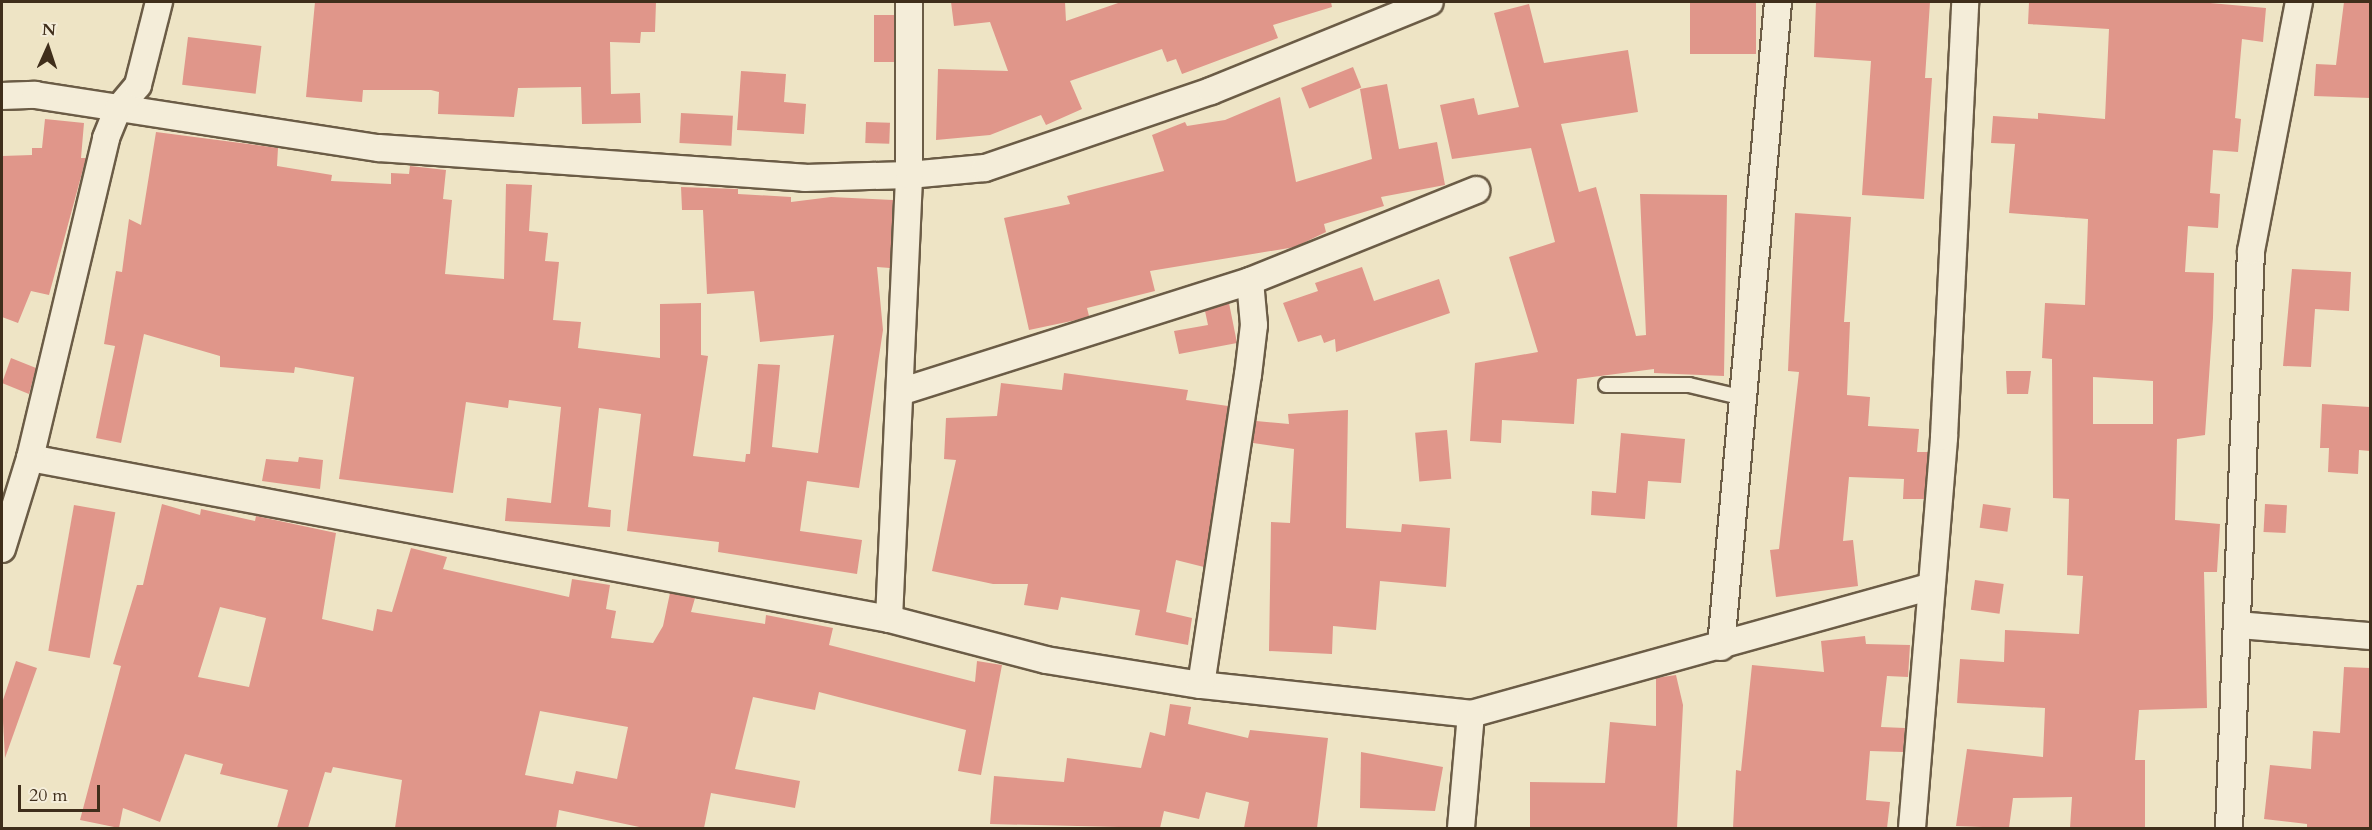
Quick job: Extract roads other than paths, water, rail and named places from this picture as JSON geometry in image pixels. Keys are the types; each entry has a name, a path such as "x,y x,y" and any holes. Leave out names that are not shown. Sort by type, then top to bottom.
{"street":[{"path":"2,549 30,458 106,138 118,109 138,85 159,2"},
{"path":"889,619 909,175 909,2"},
{"path":"2,96 34,95 379,147 805,178 909,175 985,168 1211,92 1373,11 1430,2"},
{"path":"1721,647 1778,2"},
{"path":"1912,828 1944,437 1965,2"},
{"path":"2229,828 2250,251 2299,2"},
{"path":"900,392 1250,281 1476,190"},
{"path":"1201,685 1248,375 1254,325 1250,281"},
{"path":"30,458 889,619 1046,660 1201,685 1471,714 1721,647 1931,586"},
{"path":"2238,626 2370,636"},
{"path":"1461,828 1471,714"}],"lane":[{"path":"1606,385 1689,385 1744,398"}]}
